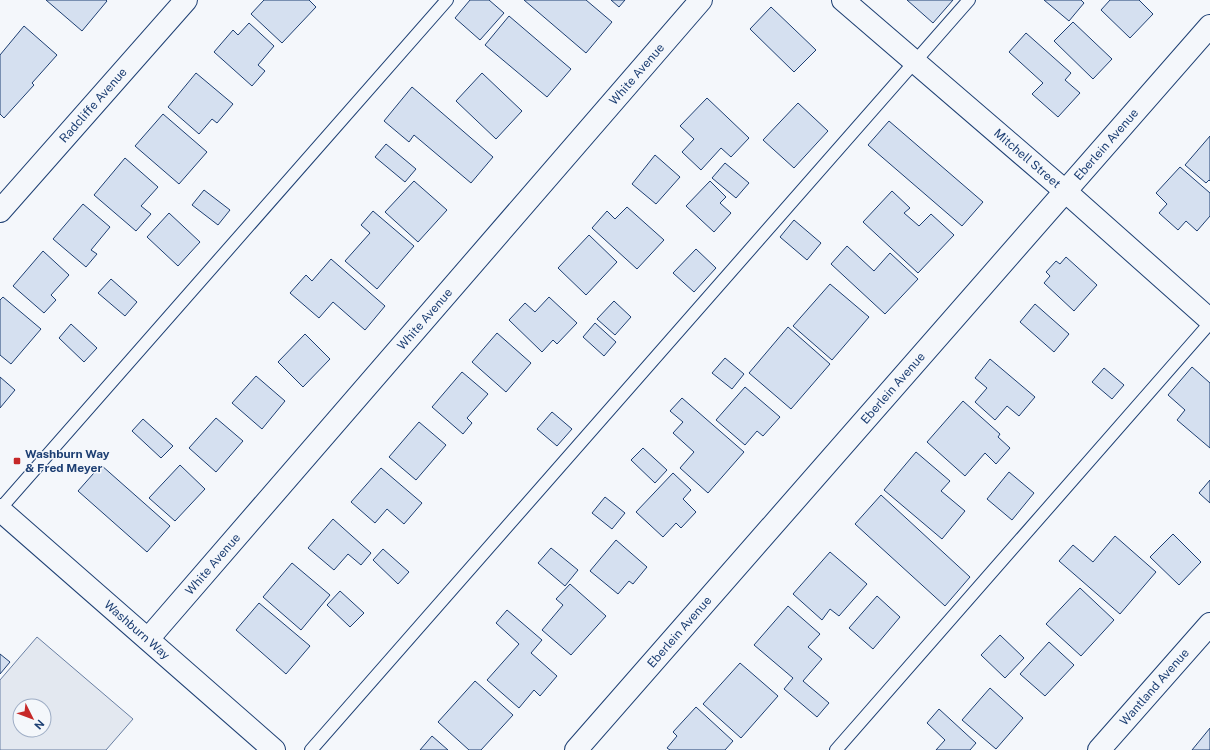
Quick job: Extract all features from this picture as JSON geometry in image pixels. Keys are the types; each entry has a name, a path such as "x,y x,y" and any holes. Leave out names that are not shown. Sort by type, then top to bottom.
{"street":[{"name":"Radcliffe Avenue","path":"0,212 186,0"},
{"name":"White Avenue","path":"148,639 701,0"},
{"name":"Mitchell Street","path":"843,0 1065,191 1210,320"},
{"name":"Eberlein Avenue","path":"576,750 1210,26"},
{"name":"Washburn Way","path":"0,510 274,750"},
{"name":"Wantland Avenue","path":"1099,750 1210,624"}],"lane":[{"path":"0,510 447,0"},
{"path":"311,750 969,0"},
{"path":"836,750 1210,323"}],"shaded area":[{"path":"37,637 133,719 106,750 0,750 0,680"}],"building":[{"path":"46,0 106,0 107,1 82,31"},
{"path":"264,0 309,0 316,7 282,43 251,14"},
{"path":"470,0 489,0 504,13 480,40 455,18"},
{"path":"524,0 586,0 612,22 586,53"},
{"path":"611,0 625,0 619,7"},
{"path":"907,0 953,0 933,23"},
{"path":"1044,0 1081,0 1084,3 1069,21"},
{"path":"1110,0 1139,0 1153,14 1130,38 1101,10"},
{"path":"771,7 816,50 794,72 750,29"},
{"path":"509,16 571,69 547,97 485,45"},
{"path":"1073,22 1112,59 1093,79 1054,41"},
{"path":"249,23 274,46 258,65 265,71 252,86 214,52 233,30 238,35"},
{"path":"24,26 57,55 32,83 34,85 4,118 0,114 0,55"},
{"path":"1026,33 1071,73 1065,80 1080,93 1058,117 1032,94 1043,83 1009,52"},
{"path":"196,73 233,104 217,123 212,119 199,134 168,107"},
{"path":"482,73 522,111 496,139 456,101"},
{"path":"412,87 493,157 471,183 414,135 409,142 384,121"},
{"path":"707,98 749,138 731,157 721,148 701,170 682,152 694,139 680,126"},
{"path":"798,103 828,131 794,168 763,140"},
{"path":"163,114 207,152 179,184 135,146"},
{"path":"889,121 983,202 962,226 868,145"},
{"path":"1210,136 1210,181 1209,180 1206,183 1185,165"},
{"path":"386,144 416,169 405,182 375,157"},
{"path":"655,155 680,177 656,204 632,184"},
{"path":"125,158 158,187 141,206 151,214 136,231 94,195"},
{"path":"725,163 749,183 736,198 712,178"},
{"path":"1180,167 1210,193 1210,216 1197,231 1186,221 1178,230 1159,213 1167,204 1156,193"},
{"path":"414,181 447,210 418,242 385,212"},
{"path":"710,181 726,197 720,203 731,213 714,232 686,206"},
{"path":"204,190 230,210 218,225 192,205"},
{"path":"892,191 910,208 904,213 919,226 931,214 954,235 918,273 863,222"},
{"path":"83,204 110,227 91,250 97,254 86,267 53,239"},
{"path":"627,207 664,240 637,269 592,228 607,211 615,219"},
{"path":"373,211 414,246 377,289 345,261 370,233 361,225"},
{"path":"169,213 200,242 178,266 147,237"},
{"path":"794,220 821,243 807,260 780,237"},
{"path":"589,235 617,262 586,295 558,268"},
{"path":"847,246 874,271 890,253 918,279 885,314 831,264"},
{"path":"696,249 716,268 694,292 673,273"},
{"path":"43,251 69,275 51,295 56,300 44,313 13,286"},
{"path":"1066,257 1097,285 1074,311 1044,283 1050,276 1046,272 1056,261 1060,264"},
{"path":"331,259 385,306 365,330 333,302 319,318 290,293 306,275 312,281"},
{"path":"111,279 137,302 125,316 98,293"},
{"path":"830,284 869,317 832,360 793,326"},
{"path":"3,297 41,329 11,364 0,355 0,300"},
{"path":"549,297 577,323 557,344 553,340 542,352 509,320 525,303 535,312"},
{"path":"614,301 631,317 615,335 597,319"},
{"path":"1035,304 1069,334 1054,352 1020,322"},
{"path":"595,323 616,342 604,356 583,337"},
{"path":"71,324 97,348 84,362 59,338"},
{"path":"788,327 830,364 791,409 749,373"},
{"path":"497,333 531,363 506,392 472,362"},
{"path":"305,334 330,359 303,387 278,362"},
{"path":"725,358 744,374 732,389 712,373"},
{"path":"990,359 1035,397 1019,416 1007,406 995,420 975,402 987,388 975,378"},
{"path":"1192,367 1210,383 1210,448 1177,420 1185,410 1168,395"},
{"path":"1104,368 1124,385 1112,399 1092,382"},
{"path":"462,372 488,394 467,418 472,423 463,434 432,407"},
{"path":"256,376 285,401 262,429 232,403"},
{"path":"0,377 15,390 0,408"},
{"path":"745,387 780,417 763,436 757,431 745,445 716,420"},
{"path":"682,398 744,452 708,493 680,468 694,452 673,433 683,422 670,411"},
{"path":"963,401 1000,434 998,437 1010,448 996,464 985,453 965,476 927,442"},
{"path":"552,412 572,429 557,446 537,429"},
{"path":"216,418 243,441 216,472 189,448"},
{"path":"143,419 173,446 161,458 132,431"},
{"path":"419,422 446,445 416,480 389,457"},
{"path":"643,448 667,470 655,483 631,460"},
{"path":"916,452 950,481 941,491 965,511 942,539 884,490"},
{"path":"101,465 170,526 147,552 78,491"},
{"path":"180,465 205,489 175,521 149,498"},
{"path":"381,468 422,503 404,524 387,509 375,523 351,502"},
{"path":"1009,472 1034,493 1012,520 987,499"},
{"path":"673,473 691,490 683,499 696,512 681,528 676,523 663,537 636,512"},
{"path":"1210,480 1210,503 1199,493"},
{"path":"881,495 970,577 945,606 855,524"},
{"path":"605,497 625,513 612,529 592,513"},
{"path":"333,519 371,553 361,565 348,554 334,570 308,548"},
{"path":"1173,534 1201,562 1179,585 1150,557"},
{"path":"1115,536 1156,572 1120,614 1059,561 1073,545 1093,562"},
{"path":"616,540 647,567 633,584 629,581 618,594 590,571"},
{"path":"551,548 578,570 565,586 538,563"},
{"path":"383,549 409,572 398,584 373,560"},
{"path":"830,552 867,584 839,616 830,609 822,620 793,594"},
{"path":"292,563 330,595 301,630 263,597"},
{"path":"570,584 606,616 571,655 542,630 563,605 556,599"},
{"path":"1080,588 1114,620 1081,656 1046,624"},
{"path":"340,591 364,613 350,627 327,605"},
{"path":"877,596 900,617 873,649 849,628"},
{"path":"259,603 310,646 286,674 236,630"},
{"path":"788,606 820,634 808,647 822,659 803,681 829,703 817,717 784,689 793,678 754,645"},
{"path":"507,610 542,640 531,653 557,676 540,696 534,690 519,708 487,680 519,644 496,623"},
{"path":"1000,635 1024,658 1005,678 981,655"},
{"path":"1049,642 1074,665 1045,696 1020,674"},
{"path":"0,654 10,662 0,674"},
{"path":"740,663 778,696 741,738 703,704"},
{"path":"475,681 513,715 481,750 469,750 438,722"},
{"path":"990,688 1023,718 996,749 962,720"},
{"path":"696,707 733,741 725,750 670,750 667,748 677,736 673,732"},
{"path":"939,709 976,743 970,750 936,750 945,740 927,723"},
{"path":"1210,728 1210,750 1192,750"},
{"path":"432,736 448,750 420,750"}],"place":[{"name":"Washburn Way & Fred Meyer","path":"17,461"}]}
